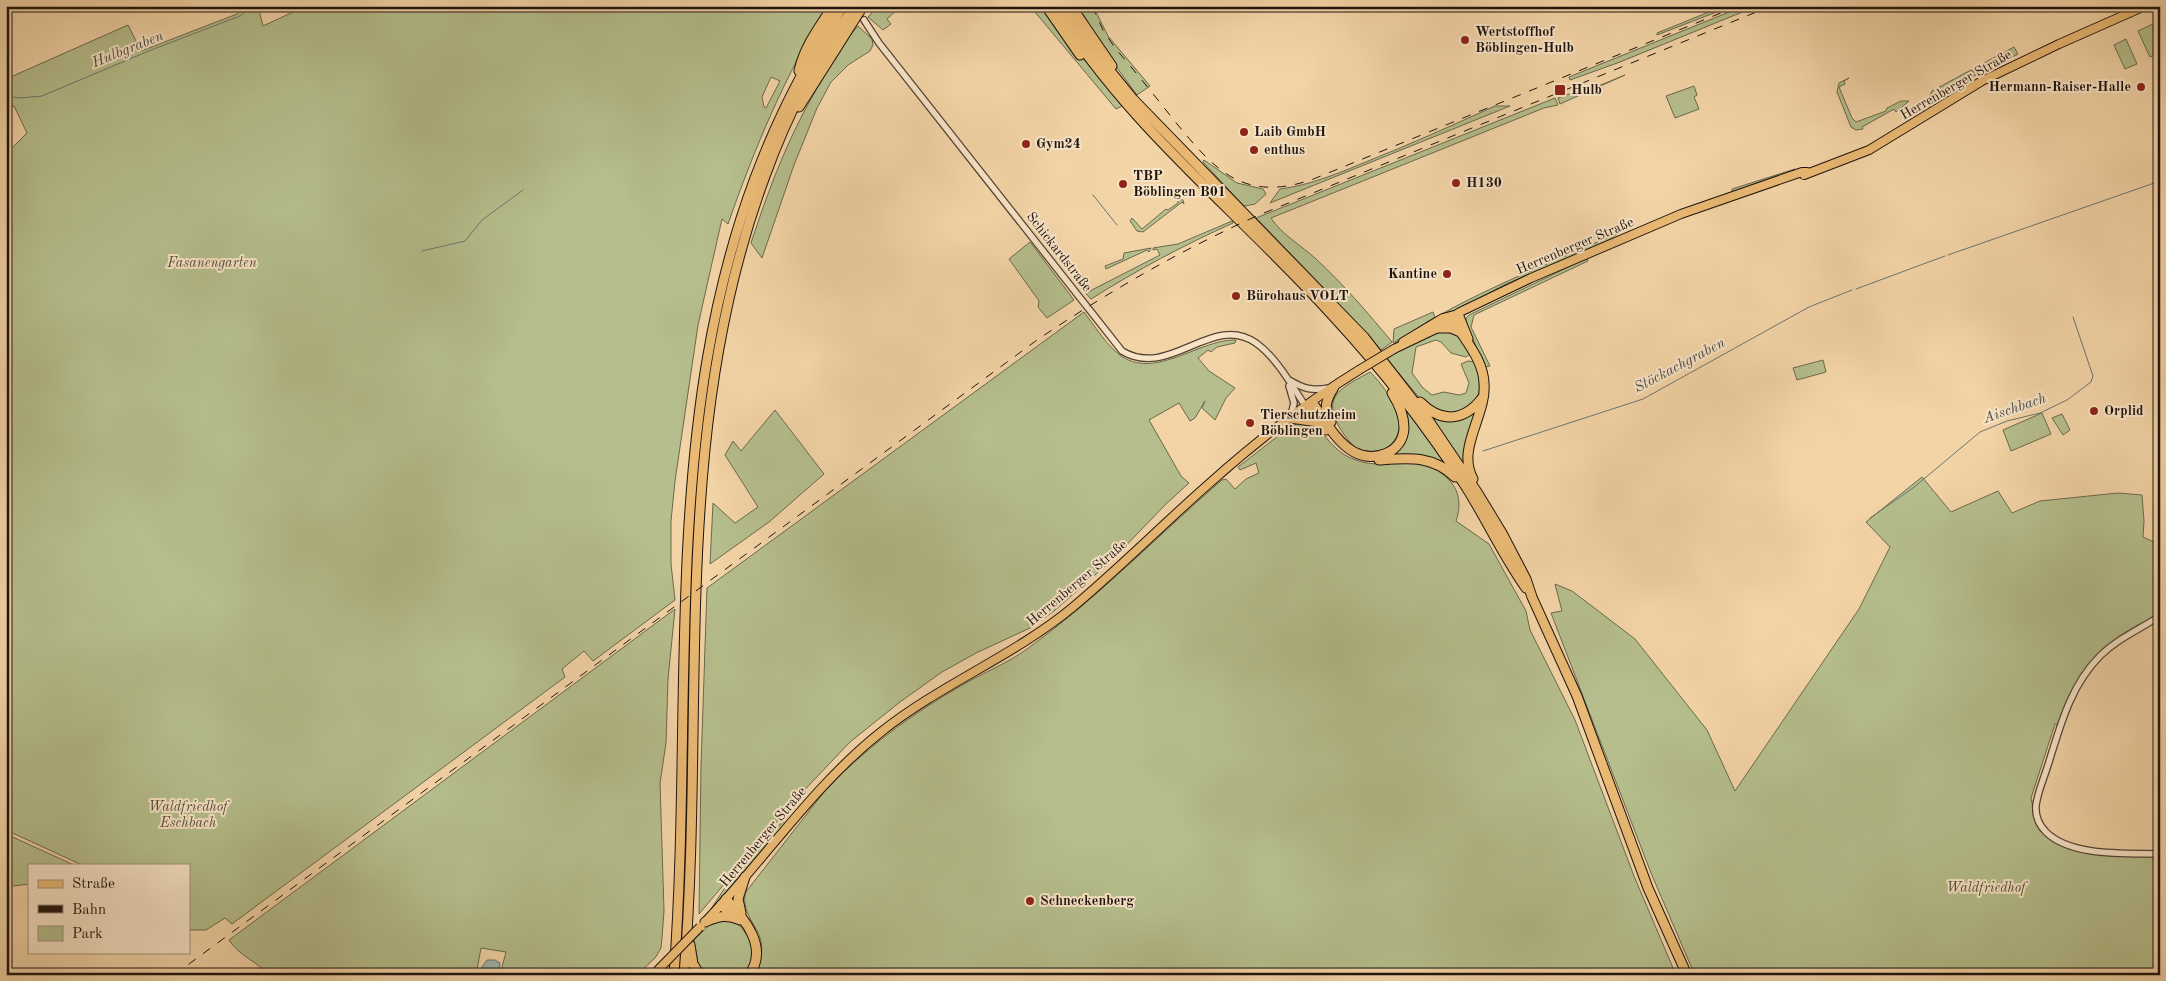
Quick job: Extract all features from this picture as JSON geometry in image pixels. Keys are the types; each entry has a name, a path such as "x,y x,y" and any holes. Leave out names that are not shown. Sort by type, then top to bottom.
{"highway":[{"path":"796,83 801,59 834,6"},
{"path":"674,975 680,867 686,557 701,394 720,292 740,218 767,144 796,83 842,6"},
{"path":"684,975 695,579 700,489 709,410 722,327 740,250 758,194 789,117 817,65 855,6"},
{"path":"789,117 808,96 864,6"},
{"path":"852,25 870,6"},
{"path":"1063,6 1090,46 1124,88 1168,137 1349,320 1390,370 1445,443 1485,504 1519,563 1548,630 1580,705 1662,924 1687,975"},
{"path":"1071,6 1122,80 1124,88"},
{"path":"1076,6 1080,19"},
{"path":"1049,8 1082,57 1113,88 1161,142 1332,314 1390,383 1446,457 1534,600"},
{"path":"1458,314 1483,375 1482,405 1469,446 1468,461 1470,471 1482,492 1485,504"},
{"path":"1458,314 1454,322 1471,348"},
{"path":"1438,328 1451,328 1460,332"},
{"path":"1309,405 1340,440 1353,451 1365,456 1380,456 1397,446 1404,431 1404,420 1400,406 1368,357"},
{"path":"1390,370 1397,373 1427,408 1441,416 1463,415 1483,397"},
{"path":"1334,387 1327,400 1325,409 1340,440"},
{"path":"1309,405 1318,422 1340,445 1357,456 1373,460 1416,458 1439,464 1456,478 1475,503"},
{"path":"1290,418 1318,422"},
{"path":"743,921 738,899 746,877"},
{"path":"724,902 733,916"},
{"path":"724,902 743,921 754,938 757,950 756,961 749,975"},
{"path":"703,924 720,916 733,916 743,921"},
{"path":"686,932 693,964 700,975"}],"main road":[{"name":"Herrenberger Straße","path":"655,973 724,902 814,795 861,748 913,708 1014,649 1058,619 1210,482 1290,418 1359,370 1394,349 1438,328 1458,314 1531,278 1681,214 1761,186 1798,177 1877,146 1982,81 2066,40 2145,6"},
{"name":"Herrenberger Straße","path":"1394,349 1410,337 1443,318 1458,314"}],"street":[{"name":"Schickardstraße","path":"864,20 879,43 1122,351 1136,358 1157,358 1175,353 1211,338 1235,335 1245,337 1262,348 1309,405"},
{"path":"1285,377 1305,389 1318,390 1334,387"},
{"path":"1285,377 1294,400 1290,418"},
{"path":"2160,616 2133,632 2100,656 2078,686 2060,726 2036,805 2040,824 2056,840 2068,845 2098,851 2160,854"}],"green space":[{"name":"Fasanengarten","path":"244,6 258,6 263,26 306,6 828,6 798,58 772,112 728,224 722,219 698,325 675,481 671,521 671,564 675,600 593,661 584,651 562,669 565,677 232,924 225,918 206,930 190,930 190,864 80,864 6,830 6,154 27,133 14,106 6,109 6,79 128,25 141,51 237,14","holes":["771,77 780,81 766,108 764,107 762,97"]},
{"path":"873,6 901,6 887,19 891,24 883,30 868,17 872,13 870,9"},
{"path":"1030,6 1041,6 1122,106 1116,109"},
{"path":"1078,6 1093,6 1108,36 1150,86 1137,95 1109,57"},
{"path":"1724,6 1732,6 1657,35 1657,33"},
{"path":"1744,6 1757,6 1620,62 1570,80 1569,77"},
{"path":"2155,23 2160,34 2160,53 2150,57 2138,31"},
{"path":"858,26 872,39 873,45 870,51 848,65 831,82 817,108 794,165 762,258 751,243 786,149 820,83"},
{"path":"2126,39 2137,64 2125,69 2114,45"},
{"path":"2014,47 2018,54 1982,73 1982,64"},
{"path":"1971,70 1975,72 1979,70 1981,73 1968,78 1937,100 1931,100 1932,91"},
{"path":"1625,75 1560,104 1558,98 1572,93 1574,96"},
{"path":"1849,78 1844,81 1845,84 1839,87 1852,118 1856,122 1886,111 1887,108 1901,101 1909,101 1896,112 1894,109 1862,127 1863,129 1856,130 1851,127 1837,92 1839,83"},
{"path":"1694,86 1697,95 1694,97 1699,109 1675,118 1666,96"},
{"path":"1555,98 1558,105 1544,108 1271,218 1286,235 1316,259 1336,279 1392,342 1381,350 1256,218"},
{"path":"1495,106 1510,106 1270,203 1280,189 1303,185 1336,174"},
{"path":"1204,160 1237,183 1263,189 1266,194 1255,204 1245,206 1203,162"},
{"path":"1795,169 1795,171 1732,192 1732,189"},
{"path":"1178,199 1183,200 1184,204 1182,202 1143,232 1137,231 1130,221 1132,218 1142,229 1166,209 1168,210 1178,203"},
{"path":"1232,221 1233,223 1161,258 1091,299 1081,288 1080,276 1083,276 1083,285 1088,292 1160,255 1157,249 1153,250 1153,248 1178,244"},
{"path":"1620,232 1607,241 1504,285 1394,344 1446,311 1504,283"},
{"path":"1030,242 1074,300 1047,318 1038,307 1039,301 1009,259"},
{"path":"1151,248 1149,252 1147,250 1106,269 1105,266 1123,259 1124,253"},
{"path":"1587,258 1588,261 1474,315 1471,327 1490,366 1485,367 1467,325 1466,318"},
{"path":"1084,312 1115,351 1129,360 1144,363 1159,362 1206,346 1236,340 1235,343 1217,347 1211,352 1208,350 1198,358 1209,371 1235,388 1226,398 1215,420 1202,408 1205,401 1195,418 1190,421 1179,403 1149,420 1181,476 1189,483 1112,560 1054,611 1030,628 976,653 942,672 900,702 850,742 794,801 699,914 701,766 707,588"},
{"path":"1433,312 1435,317 1393,343 1394,329"},
{"path":"1451,330 1457,333 1470,354 1466,357 1451,353 1441,342 1436,340 1416,347 1412,373 1423,388 1432,395 1444,392 1459,395 1466,393 1469,383 1461,364 1468,361 1475,362 1480,387 1474,403 1470,409 1445,415 1422,401 1387,359 1398,351 1441,331 1449,333"},
{"path":"1823,360 1826,372 1797,380 1793,368"},
{"path":"1370,372 1383,386 1396,408 1399,426 1396,438 1387,447 1382,450 1366,451 1356,449 1347,438 1335,418 1333,404 1335,397 1346,386"},
{"path":"1479,405 1468,472 1423,408 1440,418"},
{"path":"1404,407 1448,467 1385,457 1397,448"},
{"path":"775,410 824,474 769,522 710,564 713,503 735,523 758,507 725,455 733,441 741,451"},
{"path":"2042,413 2051,434 2011,451 2003,430"},
{"path":"2062,414 2070,430 2063,435 2052,418"},
{"path":"1300,423 1315,425 1337,449 1352,459 1368,463 1415,463 1427,465 1438,471 1453,485 1459,500 1456,521 1489,544 1526,611 1530,630 1575,720 1634,876 1676,975 755,975 762,948 760,938 748,914 745,904 745,893 824,792 873,746 926,707 1020,654 1053,630 1222,480 1226,479 1235,489 1246,479 1259,473 1256,463 1240,470 1238,467 1291,426"},
{"name":"Waldfriedhof","path":"1922,477 1951,512 1998,491 2012,513 2040,501 2118,493 2142,495 2143,537 2160,545 2160,613 2100,656 2087,673 2060,725 2055,724 2031,798 2037,826 2046,835 2086,851 2160,855 2160,975 1696,975 1690,964 1651,873 1551,613 1562,611 1555,584 1572,591 1635,639 1707,730 1735,791 1859,609 1890,547 1866,522"},
{"path":"675,609 668,679 666,743 660,783 664,911 661,948 655,958 637,975 500,975 506,952 481,948 476,975 268,975 242,954 229,940"},
{"path":"783,821 785,824 783,827 711,909 728,883"},
{"path":"6,834 72,864 28,864 28,884 6,887"},
{"path":"718,919 735,921 749,940 752,947 751,961 743,975 703,975 696,964 698,963 694,940"}],"water":[{"path":"487,960 495,960 500,963 499,975 479,975"}],"waterway":[{"name":"Hulbgraben","path":"6,96 20,98 42,96 151,50 240,16 253,6"},
{"name":"Aischbach","path":"1948,255 2160,181"},
{"path":"422,251 465,241 482,220 523,190"},
{"path":"1093,195 1117,225"},
{"name":"Stöckachgraben","path":"1856,289 1945,256"},
{"name":"Stöckachgraben","path":"1483,451 1643,399 1809,307 1852,290"},
{"name":"Aischbach","path":"1870,518 1913,488 1980,432 2007,421 2040,413 2067,400 2091,382 2093,376 2073,317"}],"railway":[{"path":"1092,6 1103,30 1115,48 1202,152 1231,177 1247,184 1266,187 1287,186 1311,180 1738,6"},
{"path":"174,975 1037,340 1091,305 1173,257 1259,215 1771,6"}],"place":[{"name":"Wertstoffhof Böblingen-Hulb","path":"1465,40"},
{"name":"Hermann-Raiser-Halle","path":"2141,87"},
{"name":"Hulb","path":"1560,90"},
{"name":"Laib GmbH","path":"1244,132"},
{"name":"Gym24","path":"1026,144"},
{"name":"enthus","path":"1254,150"},
{"name":"H130","path":"1456,183"},
{"name":"TBP Böblingen B01","path":"1123,184"},
{"name":"Kantine","path":"1447,274"},
{"name":"Bürohaus VOLT","path":"1236,296"},
{"name":"Orplid","path":"2094,411"},
{"name":"Tierschutzheim Böblingen","path":"1250,423"},
{"name":"Schneckenberg","path":"1030,901"}],"park label":[{"name":"Waldfriedhof Eschbach","path":"188,816"}]}
